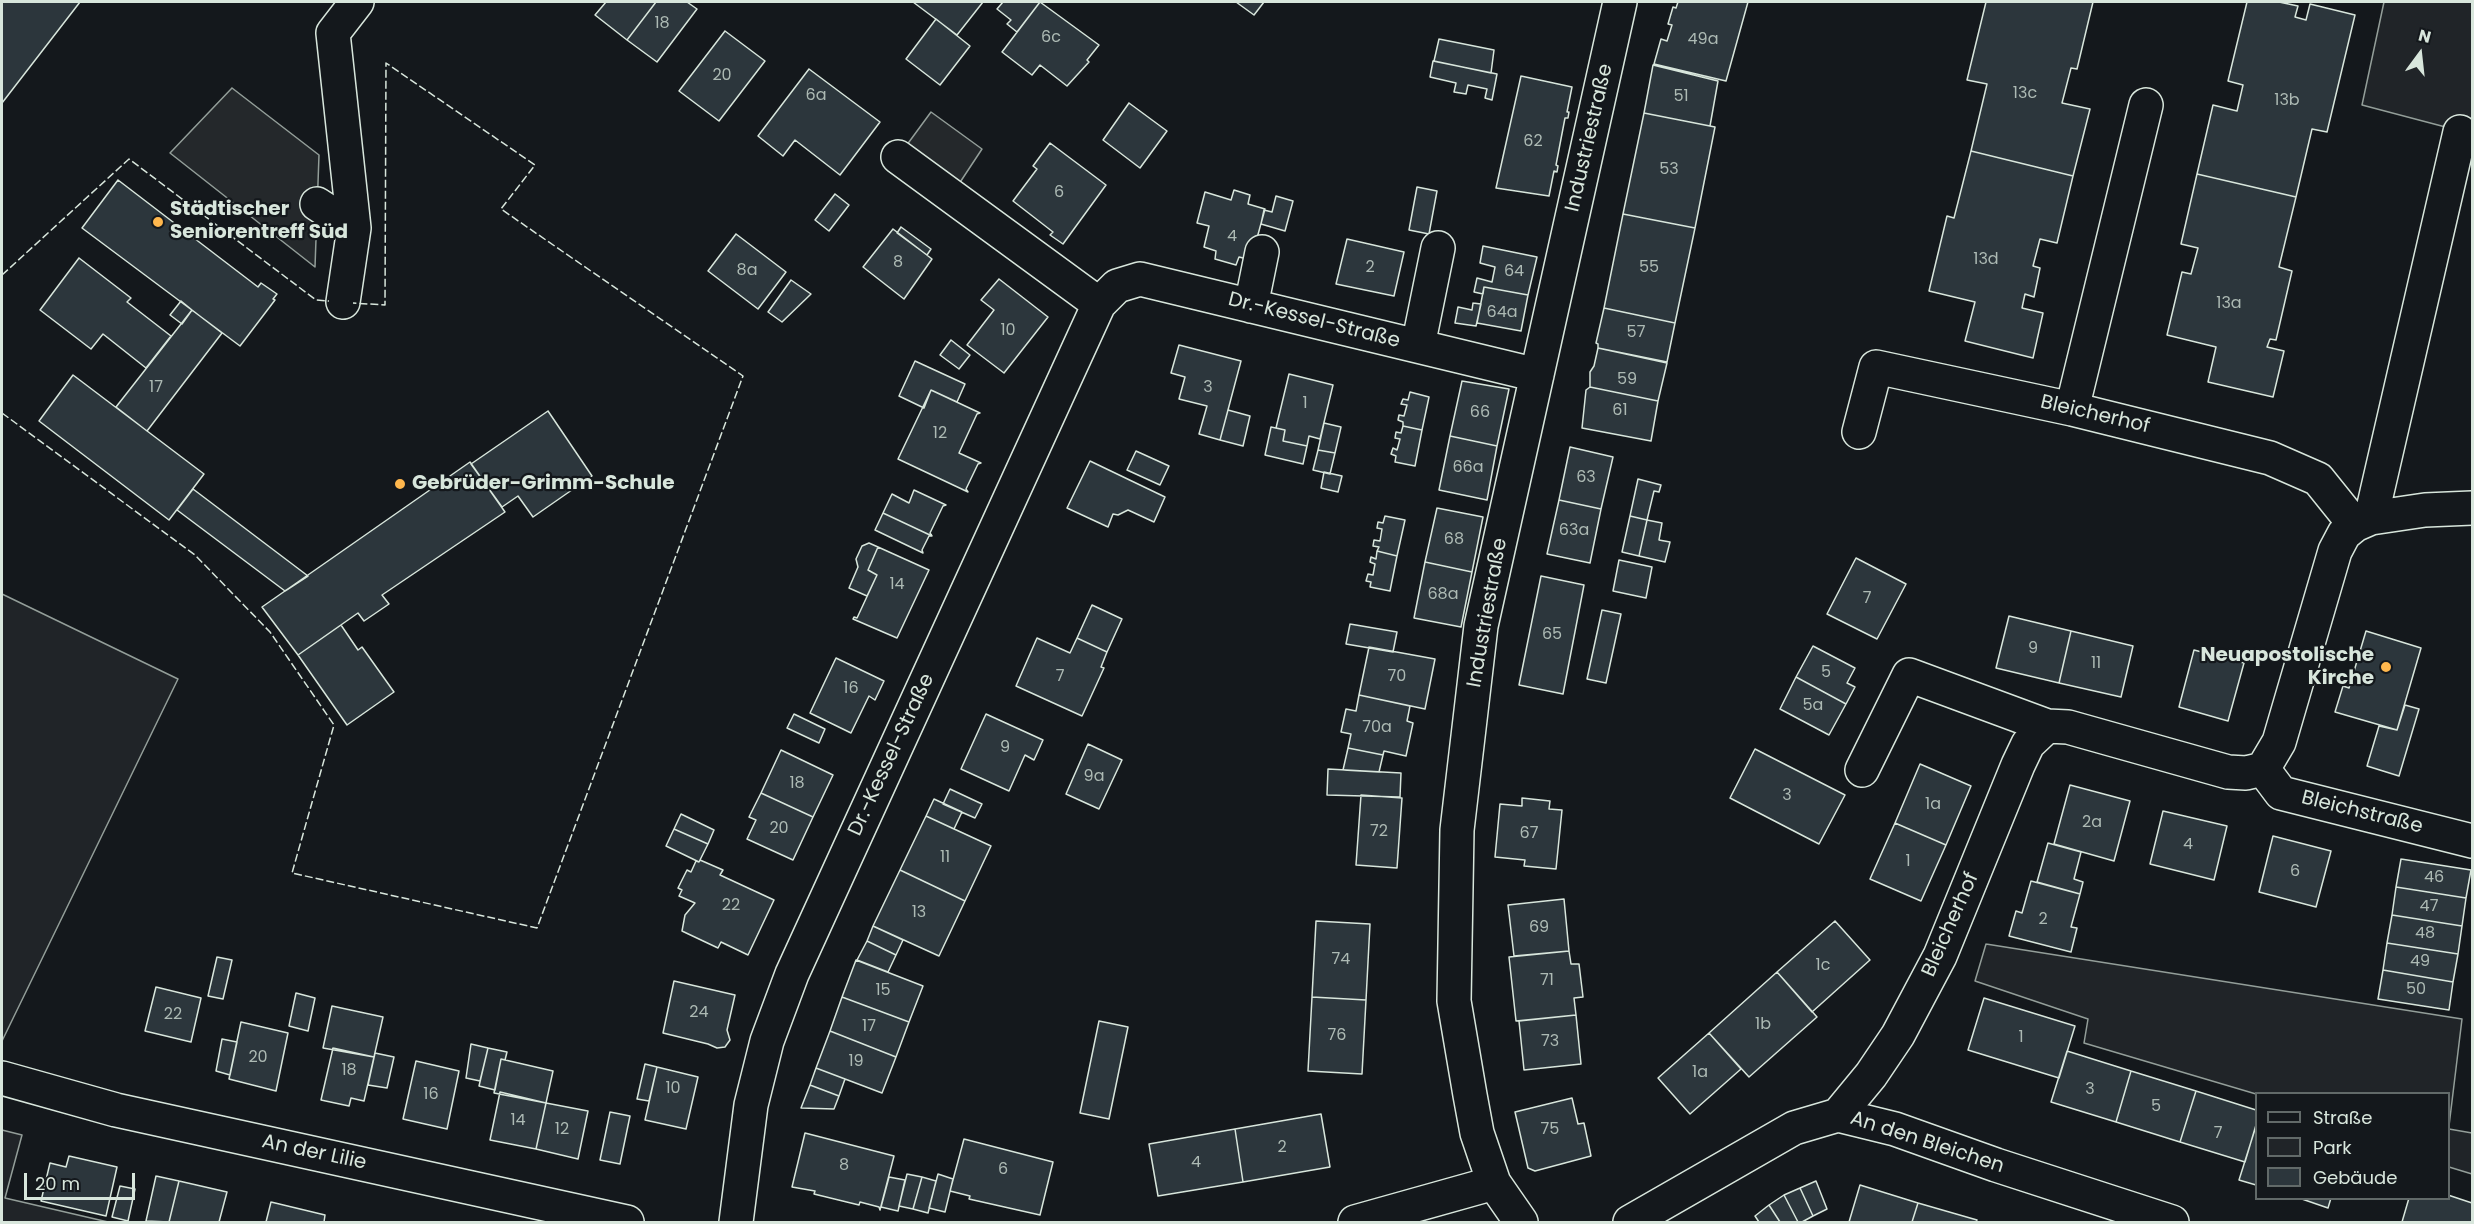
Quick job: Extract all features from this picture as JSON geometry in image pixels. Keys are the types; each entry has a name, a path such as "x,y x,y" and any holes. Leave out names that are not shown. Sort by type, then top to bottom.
{"street":[{"path":"342,302 354,228 333,33 357,2"},
{"name":"Industriestraße","path":"1521,1222 1494,1183 1477,1133 1454,1002 1457,830 1482,626 1620,2"},
{"path":"2072,409 2146,105"},
{"path":"2363,521 2460,132"},
{"path":"898,157 1099,304"},
{"path":"317,204 354,228"},
{"path":"1418,346 1438,248"},
{"path":"1251,306 1262,252"},
{"name":"Dr.-Kessel-Straße","path":"736,1222 751,1105 767,1041 792,974 1099,304 1116,286 1140,279 1537,375"},
{"name":"Bleicherhof","path":"1858,432 1876,367 2072,409 2270,458 2318,479 2363,521"},
{"path":"1862,770 1908,675 2047,726 2068,727 2228,772 2246,773 2263,769 2279,742 2343,534 2363,521 2425,510 2472,507"},
{"name":"Bleicherhof","path":"1838,1115 1871,1075 1898,1035 1940,956 2028,744 2047,726"},
{"name":"Bleichstraße","path":"2263,769 2281,793 2472,841"},
{"name":"An der Lilie","path":"2,1078 116,1110 627,1222"},
{"name":"An den Bleichen","path":"1630,1222 1794,1128 1838,1115 1895,1129 1996,1165 2172,1222"},
{"path":"1354,1222 1401,1216 1494,1183"}],"green space":[{"path":"2384,2 2472,2 2472,134 2362,105"},
{"path":"2,594 178,679 2,1041"},
{"path":"1986,944 2462,1019 2450,1118 2450,1092 2255,1094 2084,1043 2088,1019 1975,981"},
{"path":"2450,1129 2472,1133 2472,1174 2450,1167"},
{"path":"2,1130 22,1135 5,1198 108,1222 2,1222"}],"shaded area":[{"path":"232,88 319,155 315,267 170,153"},
{"path":"931,112 982,149 951,196 898,157"}],"building":[{"path":"2,2 80,2 2,103"},
{"path":"606,2 656,2 627,40 595,15"},
{"path":"656,2 687,2 697,9 657,62 627,40"},
{"path":"913,2 983,2 957,35"},
{"path":"1003,2 1040,2 1017,32 1007,24 1011,20 997,9"},
{"path":"1040,2 1099,45 1087,60 1089,62 1067,86 1040,65 1032,75 1002,52"},
{"path":"1236,2 1264,2 1254,15"},
{"path":"1678,2 1748,2 1726,81 1654,64 1661,39 1667,41 1672,25 1668,24 1673,7 1676,8"},
{"path":"1986,2 2093,2 2077,69 2071,68 2062,103 2090,109 2073,176 1971,151 1987,84 1967,80"},
{"path":"2247,2 2279,2 2298,6 2295,17 2306,20 2310,4 2355,15 2327,132 2312,129 2296,197 2197,174 2213,105 2237,111 2243,85 2228,81"},
{"path":"936,19 970,46 940,85 906,59"},
{"path":"725,31 765,61 719,121 679,91"},
{"path":"1439,39 1494,50 1491,73 1434,61"},
{"path":"1433,61 1497,74 1492,100 1485,98 1487,89 1468,85 1466,94 1454,92 1456,83 1430,77"},
{"path":"1653,65 1718,81 1710,126 1644,113"},
{"path":"809,69 880,122 840,175 795,140 783,156 758,136"},
{"path":"1521,76 1572,87 1568,118 1565,118 1556,165 1558,166 1557,172 1554,171 1549,196 1496,188"},
{"path":"1129,103 1167,131 1140,168 1103,140"},
{"path":"1644,113 1715,127 1695,228 1623,214"},
{"path":"1050,143 1106,185 1063,244 1050,235 1053,232 1013,201 1037,169 1033,166"},
{"path":"1971,151 2073,176 2057,243 2040,239 2033,266 2040,268 2034,297 2025,294 2022,308 2043,313 2033,358 1965,341 1975,302 1929,291 1947,216 1954,218"},
{"path":"2197,174 2296,197 2279,267 2292,271 2276,340 2270,339 2267,347 2284,351 2273,397 2208,382 2216,347 2167,335 2182,272 2191,274 2198,248 2181,244"},
{"path":"118,180 258,287 261,283 277,294 273,299 275,300 240,346 82,228"},
{"path":"1417,187 1437,191 1429,234 1409,230"},
{"path":"1234,190 1250,195 1248,204 1265,209 1251,260 1239,257 1236,265 1215,259 1216,251 1204,247 1209,226 1197,223 1205,192 1231,200"},
{"path":"835,194 849,205 829,231 815,220"},
{"path":"1276,196 1293,201 1285,231 1261,224 1264,210 1272,212"},
{"path":"1623,214 1695,228 1675,323 1604,308"},
{"path":"901,227 931,249 927,255 897,233"},
{"path":"893,229 932,259 904,299 863,267"},
{"path":"736,234 786,272 758,309 708,271"},
{"path":"1347,239 1404,252 1394,296 1336,284"},
{"path":"1483,246 1537,257 1528,295 1484,287 1483,294 1474,292 1477,278 1492,282 1495,267 1480,263"},
{"path":"79,258 131,298 127,302 171,336 146,368 103,334 91,349 40,310"},
{"path":"999,279 1048,317 1004,373 967,345 994,310 981,300"},
{"path":"791,280 811,294 782,322 768,312"},
{"path":"1484,287 1528,295 1521,331 1477,323"},
{"path":"181,301 192,310 182,324 170,315"},
{"path":"1473,303 1481,304 1476,326 1455,323 1458,307 1472,310"},
{"path":"1604,308 1675,323 1667,362 1598,348 1596,343"},
{"path":"192,310 222,333 147,431 116,407"},
{"path":"951,340 970,355 959,369 940,355"},
{"path":"1179,345 1241,361 1220,440 1199,434 1207,406 1179,399 1185,377 1171,373"},
{"path":"1598,348 1667,363 1658,401 1590,387 1590,372 1594,366"},
{"path":"915,361 965,384 957,402 931,390 924,408 899,396"},
{"path":"1289,374 1333,385 1320,439 1309,436 1307,446 1283,441 1285,430 1276,428"},
{"path":"73,375 204,474 169,520 39,421"},
{"path":"1462,381 1509,389 1497,446 1450,436"},
{"path":"1590,387 1658,401 1651,441 1582,428 1586,390"},
{"path":"931,390 980,413 977,414 959,453 981,463 978,464 966,489 968,492 898,459"},
{"path":"1410,392 1429,397 1422,430 1403,426 1403,422 1398,420 1399,415 1404,416 1407,405 1401,404 1403,399 1408,400"},
{"path":"1228,410 1250,416 1243,446 1220,440"},
{"path":"548,411 592,476 533,517 518,496 502,507 471,464"},
{"path":"1324,423 1341,427 1335,453 1318,450"},
{"path":"1403,426 1422,430 1415,466 1395,462 1396,456 1391,454 1393,448 1397,450 1400,439 1395,438 1396,432 1401,433"},
{"path":"1271,427 1285,430 1283,441 1307,446 1303,464 1265,455"},
{"path":"1450,436 1497,446 1487,500 1439,490"},
{"path":"1570,447 1613,457 1601,509 1559,500"},
{"path":"1318,450 1335,453 1330,474 1313,470"},
{"path":"1136,451 1169,466 1160,485 1127,470"},
{"path":"1090,461 1165,497 1154,522 1128,510 1118,515 1113,514 1108,527 1067,508"},
{"path":"470,462 505,512 382,595 389,604 364,621 358,613 298,655 262,607"},
{"path":"1324,472 1342,476 1338,492 1321,488"},
{"path":"1638,479 1661,485 1659,492 1654,491 1647,520 1630,516"},
{"path":"193,489 308,576 285,591 177,510"},
{"path":"914,490 946,505 943,506 930,533 932,536 883,513 892,494 909,503"},
{"path":"1559,500 1601,509 1590,563 1547,554"},
{"path":"1437,508 1483,517 1472,572 1425,562"},
{"path":"883,513 932,536 929,536 922,550 923,553 875,530"},
{"path":"1385,516 1405,520 1397,556 1377,551 1379,547 1373,546 1374,540 1380,541 1382,529 1377,528 1378,522 1383,523"},
{"path":"1630,516 1647,520 1639,556 1622,552"},
{"path":"1647,520 1662,523 1659,540 1670,542 1665,562 1639,556"},
{"path":"869,543 878,547 868,570 877,575 867,596 849,588 858,567 856,559 862,546"},
{"path":"878,547 929,570 897,638 853,619 857,618 877,575 868,570"},
{"path":"1377,551 1397,556 1390,591 1370,587 1371,582 1366,581 1368,574 1373,575 1375,564 1370,562 1371,557 1376,559"},
{"path":"1856,558 1906,584 1877,639 1827,614"},
{"path":"1619,560 1652,567 1646,598 1613,591"},
{"path":"1425,562 1472,572 1461,627 1414,618"},
{"path":"1541,576 1584,585 1563,694 1519,685"},
{"path":"1092,605 1122,619 1107,652 1077,638"},
{"path":"1602,610 1621,614 1606,683 1587,679"},
{"path":"2009,616 2071,631 2059,683 1996,668"},
{"path":"1350,624 1397,632 1393,652 1346,644"},
{"path":"341,625 358,650 362,647 394,692 347,725 298,655"},
{"path":"2071,631 2133,646 2121,697 2059,683"},
{"name":"Neuapostolische Kirche","path":"2366,631 2421,648 2397,730 2335,712 2343,686 2349,688"},
{"path":"1037,638 1070,653 1077,638 1107,652 1101,667 1104,668 1082,716 1016,686"},
{"path":"1813,646 1855,668 1847,683 1855,687 1846,704 1796,677"},
{"path":"1369,647 1435,659 1425,709 1359,695"},
{"path":"2194,650 2244,663 2228,721 2179,707"},
{"path":"836,658 884,681 875,700 869,696 851,733 810,713"},
{"path":"1796,677 1846,704 1829,735 1780,709"},
{"path":"1359,695 1410,706 1407,721 1413,723 1406,756 1384,751 1383,755 1348,748 1351,734 1341,732 1346,709 1356,711"},
{"path":"2405,705 2419,709 2399,776 2367,766 2379,726 2397,730"},
{"path":"794,714 825,729 819,743 787,728"},
{"path":"986,714 1043,740 1034,760 1025,755 1009,791 961,769"},
{"path":"1088,744 1122,760 1099,809 1066,794"},
{"path":"1348,748 1383,755 1379,772 1343,770"},
{"path":"1755,749 1845,795 1819,844 1730,798"},
{"path":"781,750 833,775 813,817 761,793"},
{"path":"1920,764 1971,786 1946,845 1895,823"},
{"path":"1328,769 1401,773 1400,797 1327,795"},
{"path":"2070,785 2130,801 2114,861 2054,844"},
{"path":"950,789 982,804 975,818 943,804"},
{"path":"761,793 813,817 793,860 747,839 756,820 749,817"},
{"path":"1361,795 1402,798 1397,868 1356,865"},
{"path":"1522,798 1550,801 1549,809 1562,810 1556,869 1524,866 1525,860 1495,857 1500,804 1522,806"},
{"path":"934,799 962,812 954,829 926,816"},
{"path":"2163,811 2227,826 2214,880 2150,864"},
{"path":"681,814 714,830 708,844 674,829"},
{"path":"926,816 991,846 965,901 900,870"},
{"path":"1895,823 1946,845 1921,901 1870,879"},
{"path":"674,829 708,844 699,862 666,846"},
{"path":"2273,836 2331,851 2316,907 2259,892"},
{"path":"2048,843 2081,852 2074,879 2083,882 2080,894 2037,882"},
{"path":"2401,859 2471,870 2466,898 2396,887"},
{"path":"700,860 723,870 720,875 774,900 748,955 721,942 718,948 682,931 685,915 695,903 679,896 682,890 678,888 687,870 691,872 696,861"},
{"path":"900,870 965,901 939,956 873,926"},
{"path":"2031,881 2080,894 2071,927 2077,928 2071,952 2009,936 2016,911 2022,913"},
{"path":"2396,887 2466,898 2462,926 2392,915"},
{"path":"1564,899 1569,951 1514,956 1508,905"},
{"path":"2392,915 2462,926 2458,954 2387,943"},
{"path":"1316,921 1370,924 1366,1000 1312,997"},
{"path":"1835,921 1870,960 1812,1012 1777,972"},
{"path":"873,926 903,940 896,955 867,941"},
{"path":"867,941 896,955 888,972 857,960"},
{"path":"2387,943 2458,954 2453,982 2383,970"},
{"path":"1569,951 1571,964 1579,964 1583,997 1574,998 1576,1015 1516,1021 1509,957"},
{"path":"217,957 232,960 223,999 208,996"},
{"path":"856,960 923,986 909,1022 842,997"},
{"path":"2383,970 2453,982 2449,1010 2378,999"},
{"path":"1777,972 1817,1017 1749,1077 1709,1033"},
{"path":"674,981 735,995 727,1030 730,1040 725,1047 717,1048 663,1033"},
{"path":"156,987 201,998 191,1042 145,1031"},
{"path":"296,993 315,998 308,1031 289,1026"},
{"path":"842,997 909,1022 896,1057 830,1031"},
{"path":"1312,997 1366,1000 1362,1074 1308,1071"},
{"path":"1984,998 2075,1026 2059,1078 1968,1050"},
{"path":"332,1006 383,1017 374,1057 323,1048"},
{"path":"1576,1015 1581,1064 1524,1070 1519,1021"},
{"path":"1099,1021 1128,1027 1109,1119 1080,1113"},
{"path":"241,1022 288,1033 276,1091 229,1079"},
{"path":"830,1031 896,1057 882,1093 816,1068"},
{"path":"1709,1033 1741,1069 1690,1114 1658,1078"},
{"path":"222,1039 237,1042 230,1075 216,1071"},
{"path":"471,1044 488,1048 480,1081 466,1078"},
{"path":"333,1048 374,1057 364,1101 351,1098 349,1106 321,1100"},
{"path":"488,1048 507,1052 505,1060 501,1059 495,1090 479,1086"},
{"path":"2067,1051 2131,1071 2116,1122 2051,1102"},
{"path":"375,1053 394,1057 387,1088 368,1085"},
{"path":"501,1059 553,1071 546,1103 494,1093"},
{"path":"416,1061 459,1071 447,1129 403,1119"},
{"path":"645,1064 657,1067 649,1101 637,1099"},
{"path":"657,1067 698,1077 686,1129 645,1120"},
{"path":"816,1068 845,1079 839,1096 810,1085"},
{"path":"2131,1071 2196,1091 2180,1142 2116,1122"},
{"path":"810,1085 839,1096 834,1109 801,1108"},
{"path":"2196,1091 2255,1110 2255,1128 2245,1162 2180,1142"},
{"path":"500,1092 546,1103 536,1149 490,1140"},
{"path":"1572,1098 1578,1124 1584,1123 1591,1156 1535,1171 1528,1168 1515,1112"},
{"path":"546,1103 588,1111 578,1159 536,1149"},
{"path":"610,1112 630,1116 620,1164 600,1160"},
{"path":"1321,1114 1330,1167 1243,1182 1235,1129"},
{"path":"1235,1129 1243,1182 1158,1196 1149,1144"},
{"path":"2255,1129 2255,1185 2239,1180"},
{"path":"805,1133 894,1156 880,1210 879,1207 860,1202 859,1205 814,1194 815,1191 792,1187"},
{"path":"964,1139 1053,1162 1040,1215 969,1199 970,1196 950,1191"},
{"path":"69,1156 117,1167 106,1216 41,1201 50,1163 66,1167"},
{"path":"907,1174 922,1177 913,1209 899,1206"},
{"path":"938,1174 953,1179 945,1212 929,1208"},
{"path":"156,1176 179,1181 169,1222 146,1221"},
{"path":"889,1177 905,1180 898,1211 881,1207"},
{"path":"922,1177 936,1181 928,1213 913,1209"},
{"path":"179,1181 227,1192 219,1222 169,1222"},
{"path":"1816,1181 1827,1209 1813,1216 1800,1188"},
{"path":"1860,1185 1918,1203 1912,1222 1849,1222"},
{"path":"120,1186 135,1189 128,1221 112,1217"},
{"path":"1800,1188 1813,1216 1798,1222 1784,1195"},
{"path":"1784,1195 1798,1222 1780,1222 1769,1205"},
{"path":"2450,1196 2472,1203 2472,1222 2402,1222 2408,1200 2450,1200"},
{"path":"2305,1200 2330,1200 2328,1208"},
{"path":"271,1202 325,1215 324,1222 266,1222"},
{"path":"1918,1203 1977,1220 1976,1222 1912,1222"},
{"path":"1769,1205 1780,1222 1759,1222 1755,1216"}],"fence":[{"path":"2,413 195,555 270,632 334,725 292,873 537,928 743,376 501,209 535,165 386,63 385,305 353,303"},
{"path":"2,275 129,159 316,300 329,301"}],"place":[{"name":"Städtischer Seniorentreff Süd","path":"158,222"},
{"name":"Gebrüder-Grimm-Schule","path":"400,484"},
{"name":"Neuapostolische Kirche","path":"2386,667"}]}
